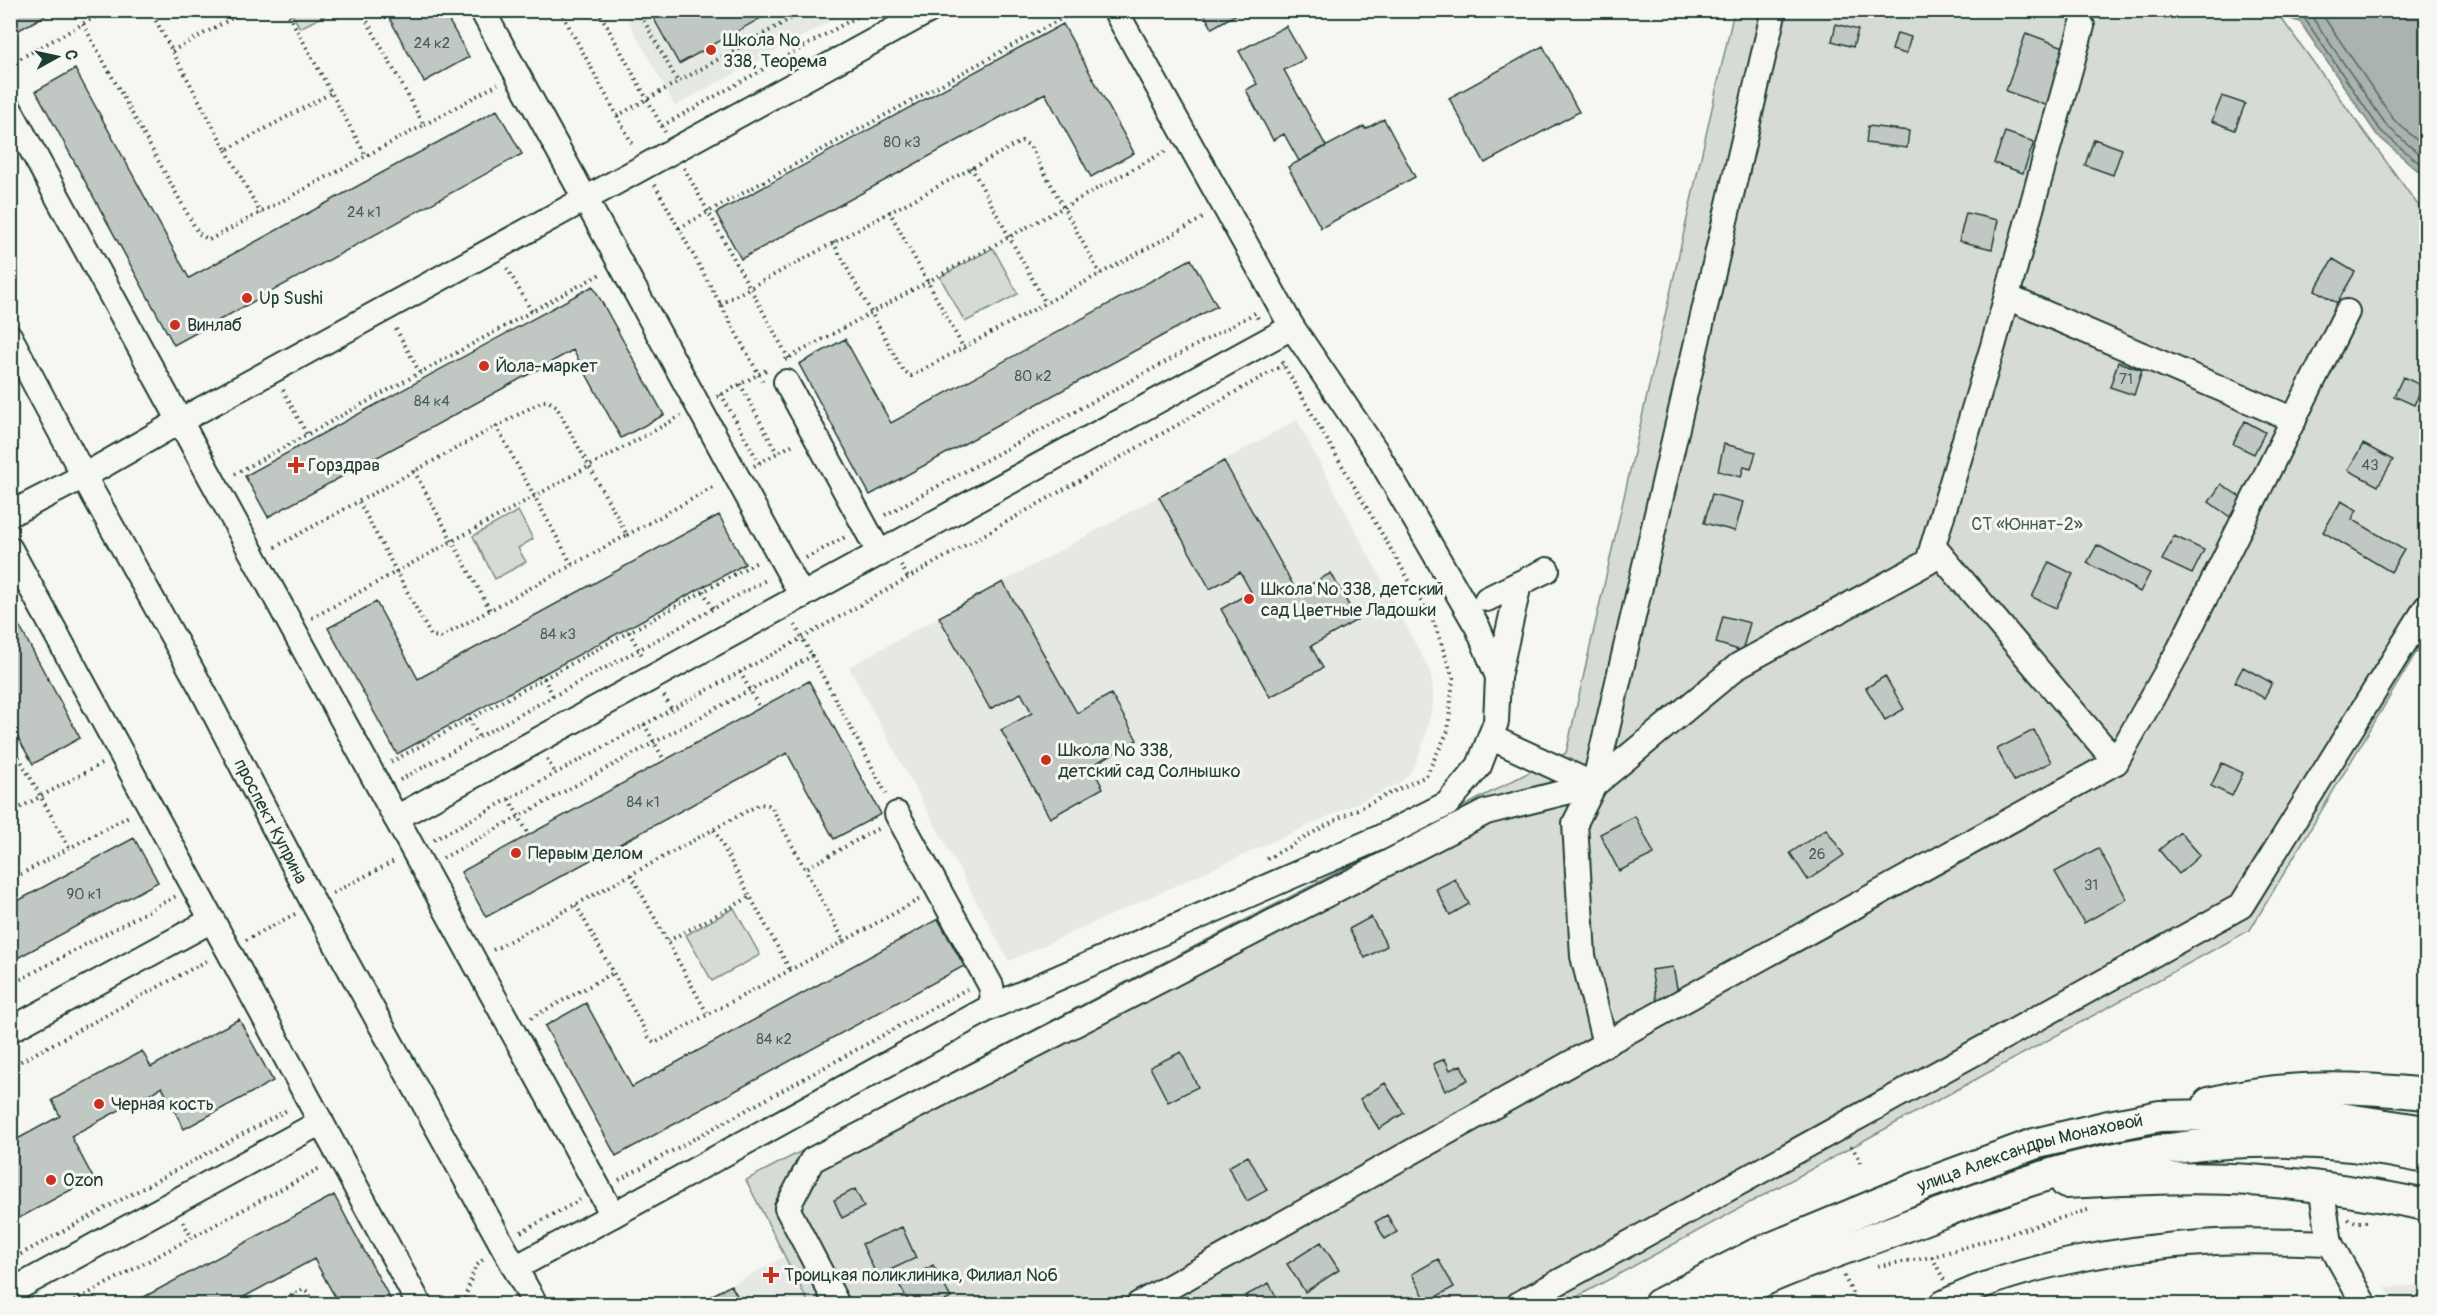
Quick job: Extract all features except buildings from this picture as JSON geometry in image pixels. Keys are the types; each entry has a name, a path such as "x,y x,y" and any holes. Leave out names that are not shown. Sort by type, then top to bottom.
{"main road":[{"path":"2160,1116 2270,1090 2298,1088 2392,1090 2427,1094"},
{"name":"улица Александры Монаховой","path":"1659,1305 1754,1255 1965,1169 2034,1144 2160,1116 2327,1116 2427,1131"},
{"name":"улица Александры Монаховой","path":"1716,1305 1769,1278 2018,1185 2087,1164 2193,1145 2300,1141 2344,1144 2427,1158"},
{"path":"2018,1185 2192,1178 2249,1180 2355,1191 2427,1205"}],"street":[{"path":"483,10 802,596"},
{"path":"10,514 84,476 180,420 930,10"},
{"path":"1115,10 1292,327 1375,450 1478,628 1498,677"},
{"path":"1605,1044 1583,956 1575,823 1594,785 1774,10"},
{"path":"837,1305 787,1208 812,1160 1486,812 1594,785 1739,665 1928,562 2007,297 2082,26"},
{"path":"10,110 613,1215"},
{"path":"2007,297 2294,420"},
{"path":"1139,1305 2116,762 2180,650 2347,312"},
{"path":"396,818 1292,327"},
{"name":"проспект Куприна","path":"10,337 202,689 314,904 535,1305"},
{"path":"782,374 871,559"},
{"path":"1933,546 2116,762"},
{"path":"12,557 212,920 419,1305"},
{"path":"1487,599 1548,570"},
{"path":"515,1268 989,1008 1379,838 1447,804 1479,766 1496,722 1498,677 1519,584"},
{"path":"1519,1305 2241,906 2427,608"},
{"path":"1490,737 1594,785"},
{"path":"892,819 991,986 993,998 989,1008"},
{"path":"10,1030 212,920"},
{"path":"10,1292 321,1122"},
{"path":"2321,1187 2330,1243 2364,1305"},
{"path":"1941,1305 1960,1295 2011,1277 2055,1265 2147,1249 2217,1242 2330,1243"}],"path":[{"path":"10,64 108,10"},
{"path":"150,10 261,214"},
{"path":"172,51 247,10"},
{"path":"286,10 366,156"},
{"path":"361,10 424,125"},
{"path":"560,10 758,374"},
{"path":"598,10 788,358 782,374"},
{"path":"638,10 678,82"},
{"path":"617,116 806,10"},
{"path":"662,126 869,10"},
{"path":"679,228 1077,10"},
{"path":"84,24 198,233 204,239 215,238 261,214 487,90"},
{"path":"226,150 331,93"},
{"path":"720,304 1016,142 1026,142 1030,146 1100,274"},
{"path":"782,374 788,358 1166,151"},
{"path":"971,166 1046,304"},
{"path":"889,211 964,349"},
{"path":"832,242 907,375 911,376 1203,218"},
{"path":"506,264 532,312"},
{"path":"234,475 603,273"},
{"path":"876,520 1255,313"},
{"path":"394,326 420,373"},
{"path":"1263,861 1341,817 1426,776 1448,731 1453,678 1435,625 1269,340"},
{"path":"434,840 878,595 1292,360"},
{"path":"758,374 782,374"},
{"path":"312,618 758,374 782,374"},
{"path":"740,384 777,453"},
{"path":"281,387 307,435"},
{"path":"721,394 759,463"},
{"path":"274,548 543,401 552,402 627,535"},
{"path":"496,426 572,565"},
{"path":"790,433 801,453"},
{"path":"414,471 490,610"},
{"path":"358,502 431,636 435,638 706,492"},
{"path":"841,526 846,536 871,559 878,595"},
{"path":"800,561 846,536"},
{"path":"391,762 759,560"},
{"path":"401,780 769,578"},
{"path":"703,591 713,609"},
{"path":"443,858 812,656 892,819 805,869"},
{"path":"740,672 760,708"},
{"path":"544,678 554,696"},
{"path":"469,719 479,737"},
{"path":"644,724 664,760"},
{"path":"10,741 69,848"},
{"path":"10,813 96,767"},
{"path":"509,799 528,835"},
{"path":"493,950 760,804 768,805 844,941"},
{"path":"10,872 12,879 124,819"},
{"path":"714,830 790,970"},
{"path":"632,875 708,1015"},
{"path":"10,985 193,886"},
{"path":"576,905 651,1041 659,1042 926,896"},
{"path":"668,942 750,897"},
{"path":"10,1067 228,950"},
{"path":"531,1018 613,973"},
{"path":"463,1305 475,1267 501,1244 970,988"},
{"path":"10,1260 294,1107"},
{"path":"69,1305 326,1165"},
{"path":"1876,1267 1932,1257 2096,1208"},
{"path":"1849,1305 1857,1303 1842,1272 1853,1270"},
{"path":"274,1305 306,1290 315,1305"},
{"path":"292,1295 297,1305"}],"shaded area":[{"name":"Школа № 338, Теорема","path":"623,11 849,11 675,106"},
{"path":"1297,420 1430,671 1433,705 1422,748 1415,764 1398,784 1382,792 1009,961 849,667"},
{"name":"Троицкая поликлиника, Филиал №6","path":"784,1257 809,1304 696,1304"},
{"path":"2426,1285 2426,1304 2395,1304 2385,1287"}],"green space":[{"path":"290,11 333,11 300,28"},
{"name":"СТ «Юннат-2»","path":"1734,11 2268,11 2278,14 2426,216 2426,636 2250,930 1564,1304 809,1304 746,1180 1566,753"},
{"path":"993,248 1018,294 965,322 940,277"},
{"path":"518,511 533,539 518,548 526,562 495,579 473,536"},
{"path":"734,908 760,955 712,981 686,935"}],"water":[{"path":"2268,11 2426,11 2426,175 2377,135 2300,22"}],"place":[{"name":"Школа № 338, Теорема","path":"711,50"},
{"name":"Up Sushi","path":"247,298"},
{"name":"Винлаб","path":"175,325"},
{"name":"Йола-маркет","path":"484,366"},
{"name":"Горздрав","path":"296,465"},
{"name":"Школа № 338, детский сад Цветные Ладошки","path":"1249,599"},
{"name":"Школа № 338, детский сад Солнышко","path":"1046,760"},
{"name":"Первым делом","path":"516,853"},
{"name":"Черная кость","path":"99,1104"},
{"name":"Ozon","path":"51,1180"},
{"name":"Троицкая поликлиника, Филиал №6","path":"771,1275"}]}
